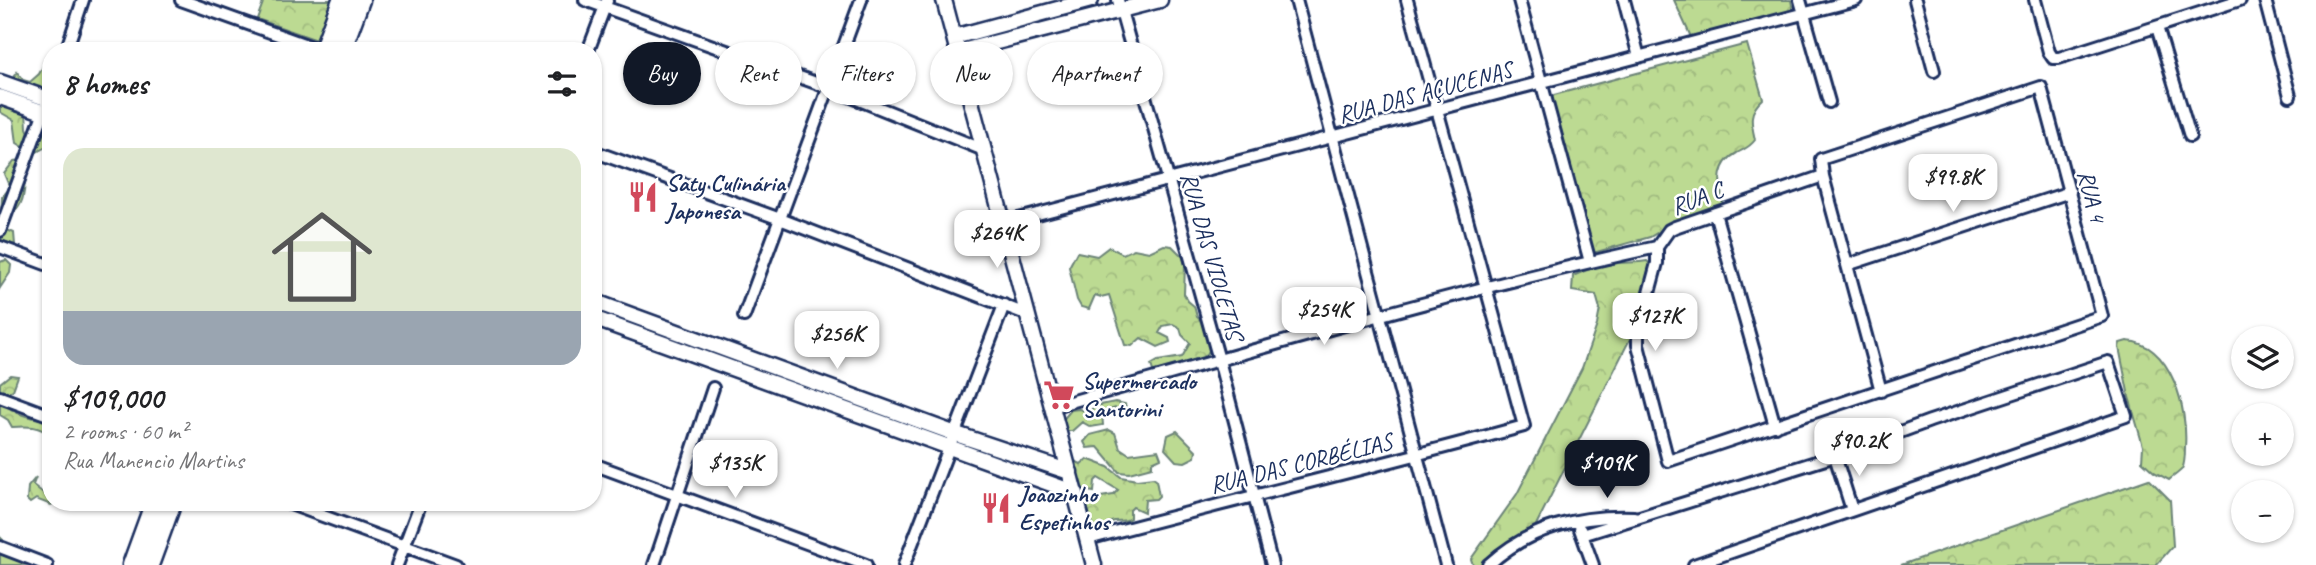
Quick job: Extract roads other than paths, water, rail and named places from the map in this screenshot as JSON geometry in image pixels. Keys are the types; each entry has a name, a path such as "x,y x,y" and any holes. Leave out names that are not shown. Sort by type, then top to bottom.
{"main road":[{"path":"326,42 342,0"},
{"path":"344,42 360,0"},
{"path":"132,565 152,511"},
{"path":"149,565 169,511"}],"street":[{"path":"69,42 83,0"},
{"path":"181,0 298,42"},
{"path":"585,0 606,3 816,83"},
{"path":"845,42 861,0"},
{"path":"944,0 955,42"},
{"path":"954,37 1091,0"},
{"path":"992,42 1119,5 1160,0"},
{"path":"1296,0 1446,565"},
{"path":"1407,0 1486,288"},
{"path":"1519,0 1590,262"},
{"path":"1624,0 1639,57"},
{"path":"1800,0 1829,102"},
{"name":"RUA DAS AÇUCENAS","path":"1003,223 1856,0"},
{"path":"1915,0 1934,71"},
{"path":"2035,0 2053,58 2240,0"},
{"path":"2265,0 2290,96"},
{"path":"592,42 606,3"},
{"name":"RUA DAS VIOLETAS","path":"1119,5 1256,494 1272,565"},
{"path":"2157,27 2190,136"},
{"path":"0,82 42,101"},
{"name":"RUA 4","path":"1823,176 1820,163 1824,157 2041,87 2102,316 1881,391"},
{"path":"0,97 42,103"},
{"path":"744,316 821,105"},
{"path":"872,105 984,150"},
{"path":"972,105 1094,565"},
{"path":"0,231 42,122"},
{"path":"602,154 1027,314"},
{"path":"1657,247 1657,263 1638,334 1638,345 1668,461 1881,391 1823,176"},
{"name":"RUA C","path":"1052,407 1380,315 1657,247 1669,230 1675,227 1823,176"},
{"path":"1847,265 2070,192"},
{"path":"1715,213 1775,426"},
{"path":"0,247 42,263"},
{"name":"RUA DAS CORBÉLIAS","path":"1088,539 1256,494 1418,456 1524,426 1486,288"},
{"path":"602,304 956,434 1070,472"},
{"path":"904,565 1004,305"},
{"path":"602,321 1076,493"},
{"path":"1583,535 1835,456 1930,421 2108,362 2126,416 1695,565"},
{"path":"654,565 713,388"},
{"path":"0,397 42,413"},
{"path":"1835,456 1852,510"},
{"path":"602,467 866,565"},
{"path":"309,511 456,565"},
{"path":"397,565 418,511"},
{"path":"1488,565 1522,539 1576,520 1602,516 1640,517"},
{"path":"1576,520 1593,565"},
{"path":"0,547 47,565"}],"place":[{"name":"Saty Culinária Japonesa","path":"643,197"},
{"name":"Supermercado Santorini","path":"1059,395"},
{"name":"Joaozinho Espetinhos","path":"996,508"}]}
